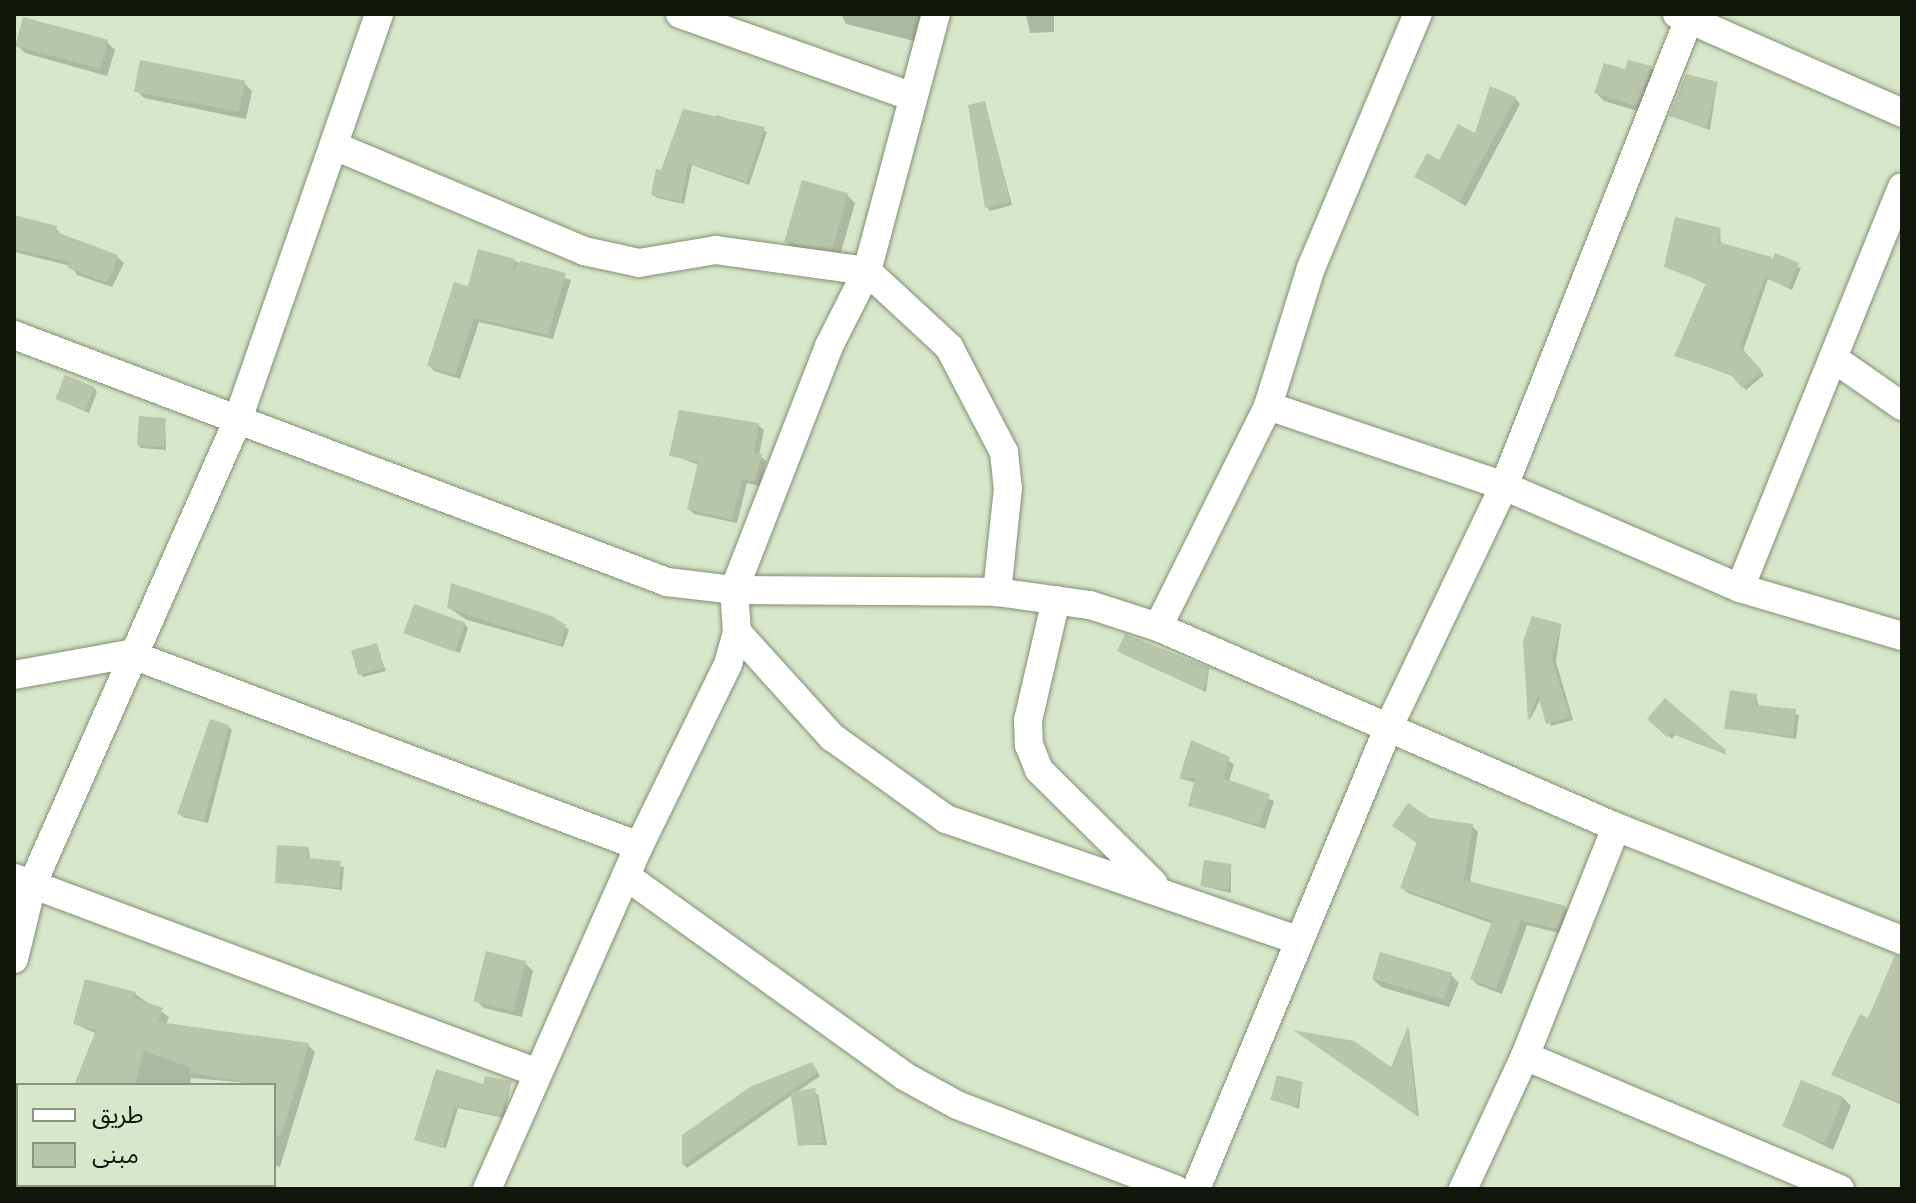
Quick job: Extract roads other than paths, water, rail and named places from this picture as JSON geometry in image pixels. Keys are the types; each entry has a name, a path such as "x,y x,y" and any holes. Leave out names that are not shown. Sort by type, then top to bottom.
{"street":[{"path":"14,959 23,881 237,422 337,147 379,14"},
{"path":"680,14 913,97"},
{"path":"487,1189 639,846 728,664 737,632 734,590 829,346 867,271 936,14"},
{"path":"1158,627 1268,406 1311,268 1418,14"},
{"path":"1196,1189 1390,724 1504,486 1686,16 1902,113"},
{"path":"337,147 584,251 639,263 716,250 867,271 949,347 1004,452 1008,488 997,592"},
{"path":"1740,588 1902,188"},
{"path":"14,335 237,422 667,582 734,590 997,592 1090,605 1158,627 1390,724 1616,827 1902,940"},
{"path":"1833,358 1902,406"},
{"path":"1268,406 1504,486 1740,588 1902,636"},
{"path":"1056,600 1028,720 1029,745 1039,770 1160,890"},
{"path":"737,632 832,737 946,819 1160,890 1298,940"},
{"path":"14,675 130,654 639,846"},
{"path":"1463,1189 1525,1056 1616,827"},
{"path":"626,876 904,1076 957,1105 1175,1189"},
{"path":"23,881 538,1073"},
{"path":"1525,1056 1840,1189"}]}
